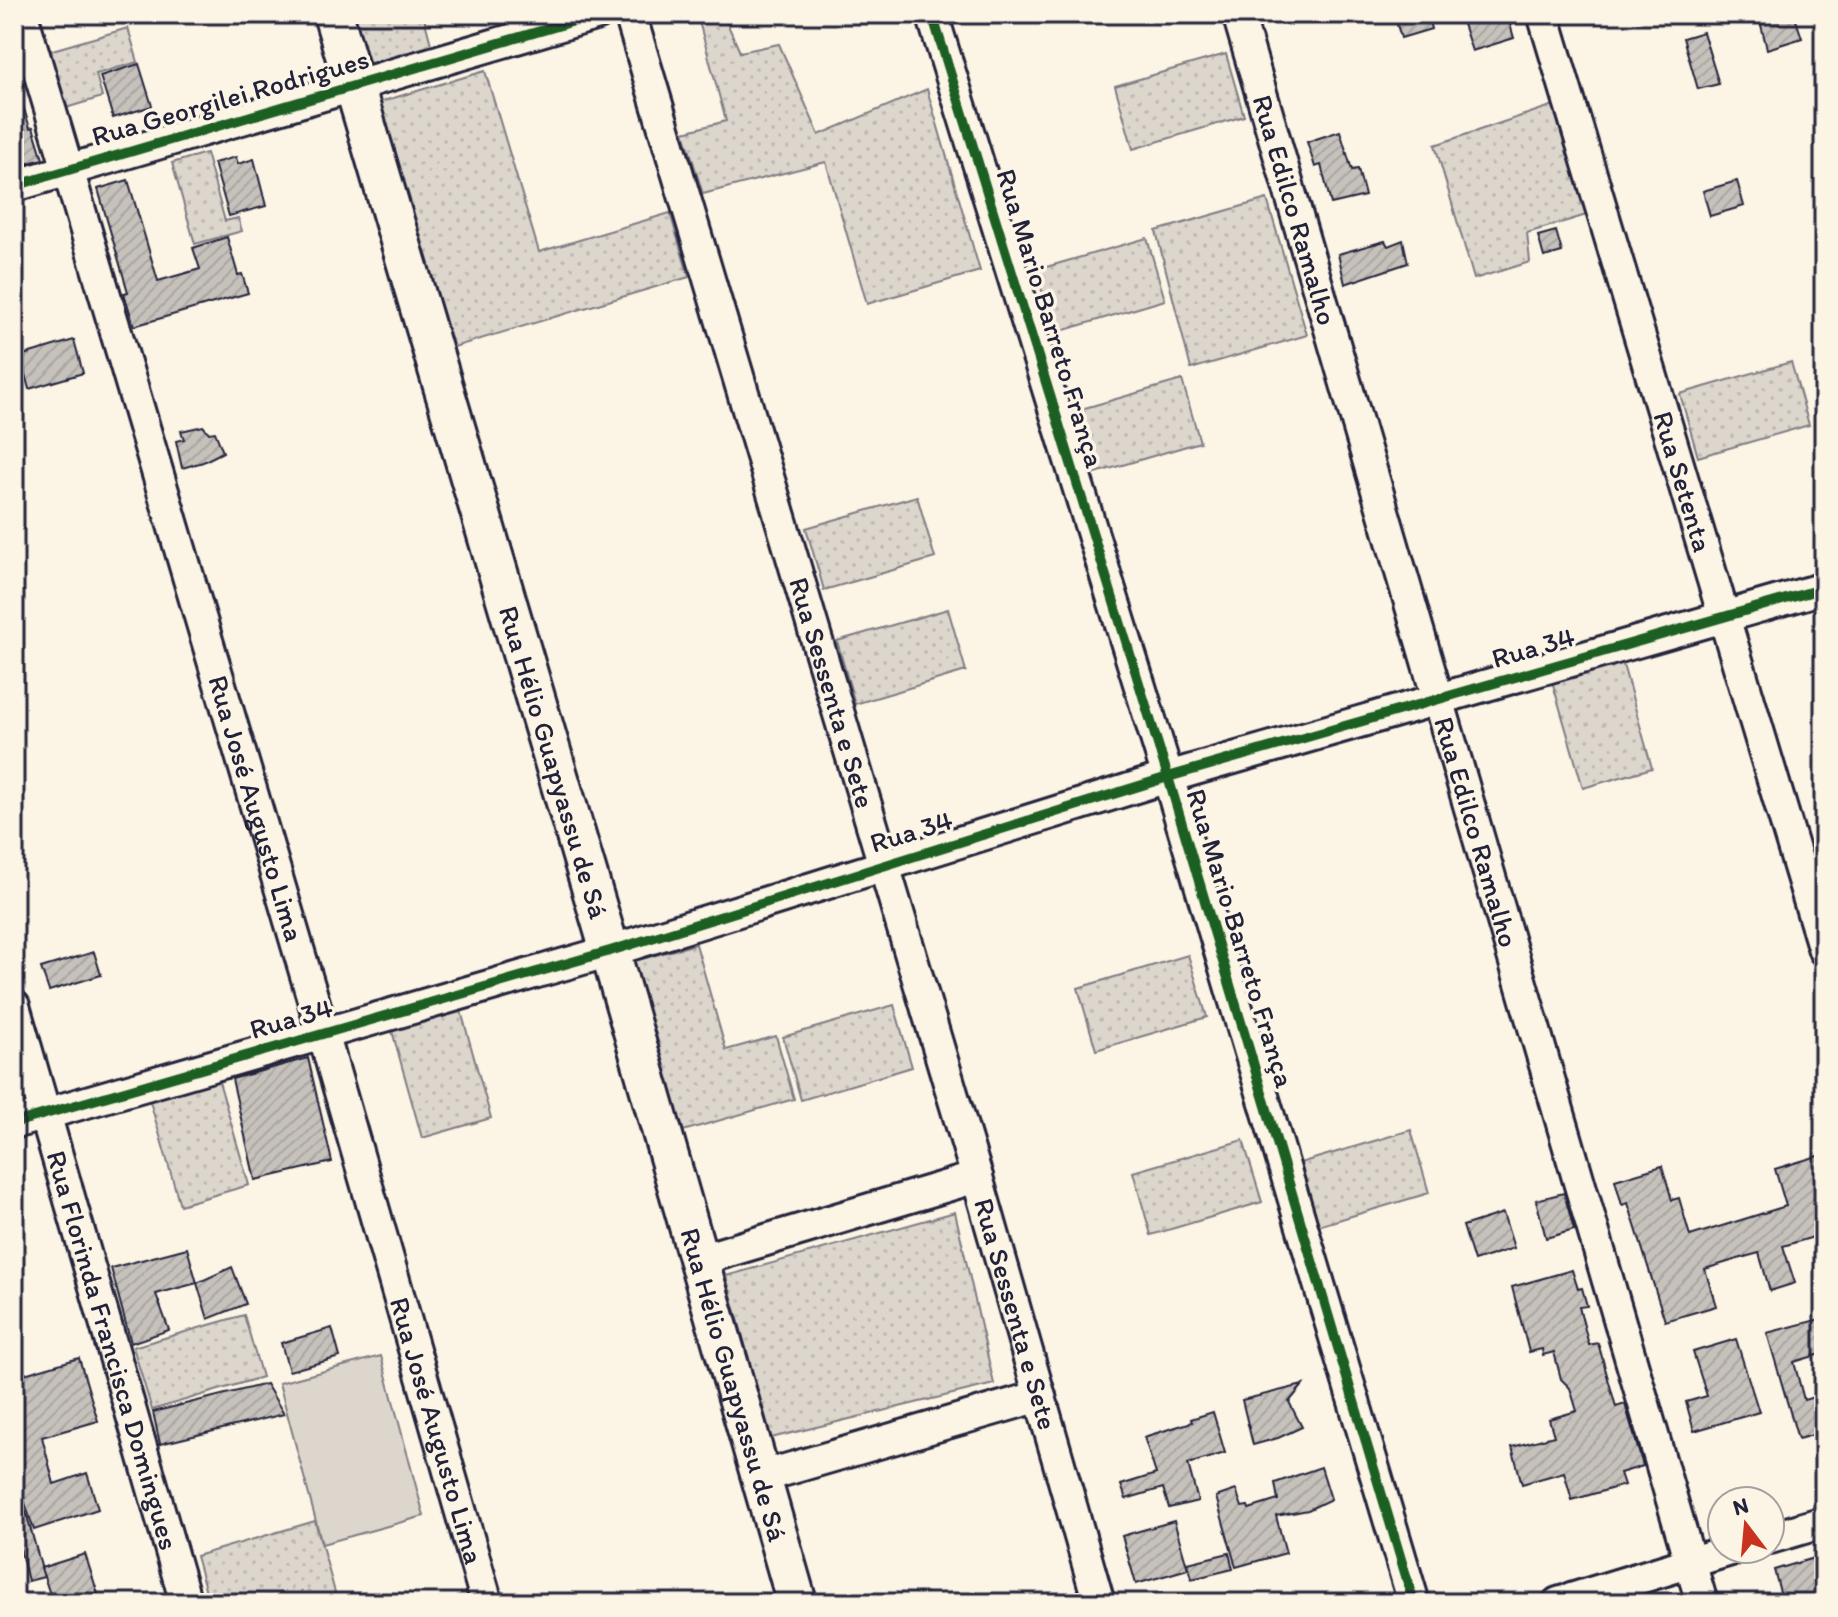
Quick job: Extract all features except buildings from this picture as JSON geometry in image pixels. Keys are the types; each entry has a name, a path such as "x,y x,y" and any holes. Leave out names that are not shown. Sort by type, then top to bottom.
{"main road":[{"name":"Rua Hélio Guapyassu de Sá","path":"333,14 610,951 797,1603"}],"street":[{"name":"Rua José Augusto Lima","path":"22,14 323,1033 487,1603"},
{"name":"Rua Georgilei Rodrigues","path":"14,186 598,14"},
{"name":"Rua Sessenta e Sete","path":"630,14 885,864 1099,1603"},
{"name":"Rua Mario Barreto França","path":"932,14 1168,777 1414,1603"},
{"name":"Rua Edilco Ramalho","path":"1238,14 1702,1603"},
{"name":"Rua Setenta","path":"1543,14 1824,950"},
{"name":"Rua 34","path":"14,1123 610,951 1168,777 1824,588"},
{"name":"Rua Florinda Francisca Domingues","path":"14,1006 186,1603"},
{"path":"699,1260 977,1177"},
{"path":"761,1477 1040,1396"},
{"path":"1786,1533 1824,1522"},
{"path":"1558,1603 1706,1557"}],"shaded area":[{"path":"349,14 423,14 432,48 366,64"},
{"path":"697,14 723,14 740,52 779,44 819,135 927,89 980,271 867,304 826,162 703,194 684,132 726,121"},
{"path":"128,28 138,62 96,74 102,97 66,108 49,51"},
{"path":"1226,54 1244,116 1133,149 1115,86"},
{"path":"485,71 539,252 670,213 689,277 447,349 373,104"},
{"path":"1554,105 1593,213 1527,233 1530,262 1474,279 1435,145"},
{"path":"206,153 225,221 238,218 242,231 195,244 172,163"},
{"path":"1267,199 1307,335 1191,369 1156,231"},
{"path":"1147,238 1165,300 1054,333 1036,270"},
{"path":"1791,362 1809,425 1698,457 1680,394"},
{"path":"1182,380 1200,442 1089,475 1071,412"},
{"path":"917,496 935,558 824,590 806,528"},
{"path":"948,609 966,671 855,704 837,641"},
{"path":"1622,661 1652,768 1583,788 1552,681"},
{"path":"696,944 726,1050 776,1036 794,1099 683,1131 665,1069 658,1070 627,963"},
{"path":"1188,955 1207,1017 1096,1050 1078,988"},
{"path":"894,1005 912,1067 801,1100 783,1037"},
{"path":"461,1011 491,1118 422,1138 392,1031"},
{"path":"218,1078 249,1185 180,1205 149,1098"},
{"path":"1411,1130 1429,1193 1318,1226 1300,1163"},
{"path":"1243,1140 1262,1202 1151,1235 1133,1172"},
{"path":"955,1212 994,1384 771,1438 726,1276"},
{"path":"244,1315 262,1377 152,1410 133,1347"},
{"path":"381,1356 424,1516 322,1544 279,1383"},
{"path":"315,1521 338,1603 209,1603 196,1556"}],"cycle path":[{"path":"14,186 598,14"},
{"path":"932,14 1168,777 1414,1603"},
{"path":"14,1123 610,951 1168,777 1824,588"}]}
